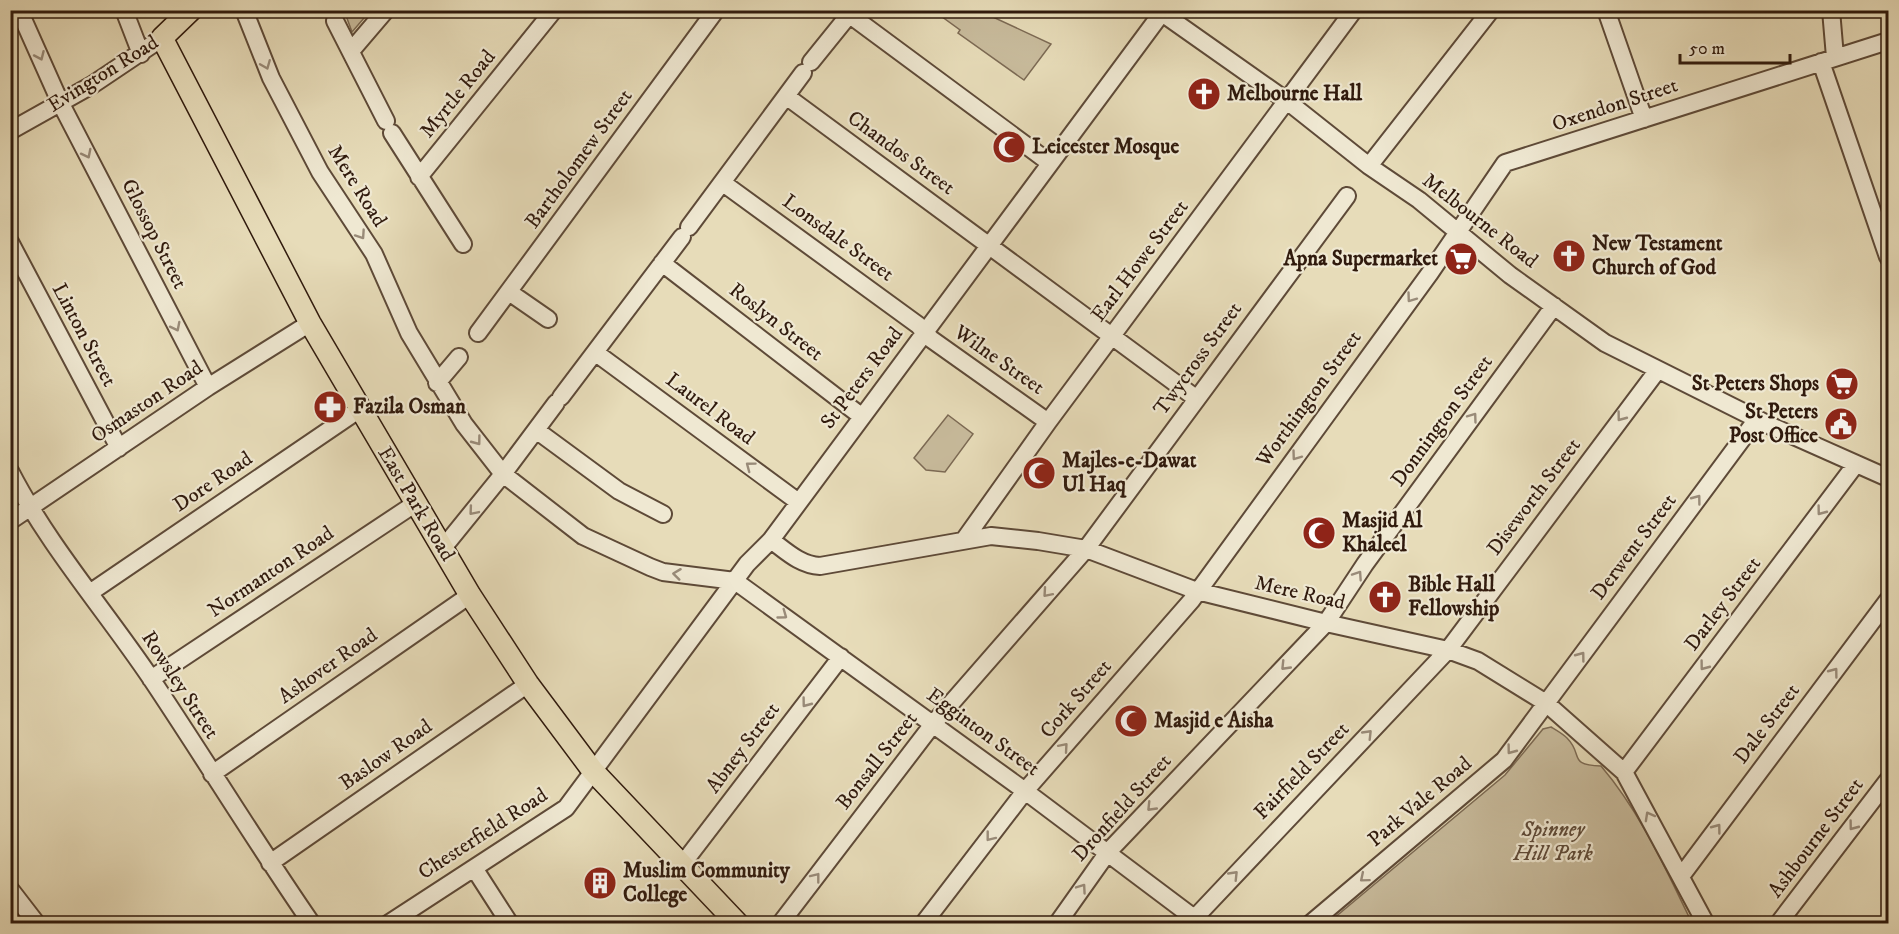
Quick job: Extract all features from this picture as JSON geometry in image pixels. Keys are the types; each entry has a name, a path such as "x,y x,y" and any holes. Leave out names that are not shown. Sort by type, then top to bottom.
{"main road":[{"name":"Evington Road","path":"162,38 191,10"},
{"name":"East Park Road","path":"162,38 310,323 470,595 528,684 592,771 738,924"}],"street":[{"name":"Glossop Street","path":"19,10 60,102 208,387"},
{"path":"124,10 141,54"},
{"name":"Mere Road","path":"244,10 272,78 320,172 374,254 409,333 437,383 503,474 583,536 641,563 663,572 735,581"},
{"path":"351,51 386,10"},
{"name":"Myrtle Road","path":"419,177 554,10"},
{"name":"Bartholomew Street","path":"478,333 717,10"},
{"name":"Earl Howe Street","path":"964,540 1048,422 1354,10"},
{"path":"1369,166 1491,10"},
{"path":"1606,10 1644,119"},
{"path":"1832,10 1828,59 1888,257"},
{"name":"Melbourne Road","path":"1160,12 1287,101 1369,166 1419,200 1457,233 1605,343 1757,419 1888,478"},
{"name":"St Peters Road","path":"592,771 735,581 771,540 797,501 925,332 1160,12"},
{"path":"442,548 503,474 807,68 852,13 1050,163"},
{"name":"Myrtle Road","path":"335,21 389,127 463,244"},
{"name":"Evington Road","path":"10,132 141,54 162,38"},
{"name":"Oxendon Street","path":"1457,233 1505,163 1888,41"},
{"name":"Chandos Street","path":"786,96 1197,399"},
{"name":"Lonsdale Street","path":"723,183 925,332"},
{"name":"Twycross Street","path":"1086,549 1347,196"},
{"name":"Worthington Street","path":"1197,591 1457,233"},
{"name":"Linton Street","path":"10,242 118,448"},
{"name":"Roslyn Street","path":"662,263 861,416"},
{"path":"509,292 548,319"},
{"name":"Donnington Street","path":"1326,623 1365,564 1554,306"},
{"name":"Osmaston Road","path":"10,520 208,387 310,323"},
{"name":"Wilne Street","path":"925,332 1048,422"},
{"name":"Laurel Road","path":"596,352 797,501"},
{"path":"437,383 459,357"},
{"name":"Diseworth Street","path":"1448,650 1657,371"},
{"name":"Dore Road","path":"91,592 360,409"},
{"name":"Derwent Street","path":"1546,703 1757,419"},
{"path":"536,430 619,491 663,514"},
{"name":"Darley Street","path":"1624,772 1857,464"},
{"name":"Rowsley Street","path":"10,471 29,508 151,679 312,924"},
{"name":"Normanton Road","path":"151,679 416,503"},
{"name":"Mere Road","path":"771,540 809,566 991,536 1086,549 1197,591 1448,650 1478,661 1546,703 1624,772 1682,875 1706,924"},
{"name":"Bonsall Street","path":"780,924 933,724 1086,549"},
{"name":"Egginton Street","path":"735,581 1108,852 1195,922"},
{"name":"Cork Street","path":"923,924 1025,791 1191,602 1197,591"},
{"name":"Ashover Road","path":"212,774 470,595"},
{"name":"Dale Street","path":"1682,875 1886,608"},
{"name":"Dronfield Street","path":"1057,924 1108,852 1326,623"},
{"name":"Fairfield Street","path":"1195,922 1448,650"},
{"name":"Abney Street","path":"681,866 841,657"},
{"name":"Baslow Road","path":"270,863 528,684"},
{"name":"Park Vale Road","path":"1310,924 1504,760 1546,703"},
{"name":"Chesterfield Road","path":"388,924 566,808 592,771"},
{"name":"Ashbourne Street","path":"1778,924 1888,780"},
{"path":"474,868 510,924"},
{"path":"10,888 37,924"}],"green space":[{"path":"344,10 370,10 370,11 352,32"},
{"path":"934,11 980,11 1051,44 1024,80 958,33 960,30"},
{"path":"948,415 973,434 945,472 926,470 914,458"},
{"name":"Spinney Hill Park","path":"1551,727 1567,738 1580,761 1584,764 1601,766 1615,784 1640,822 1692,923 1327,924 1505,775 1543,729"}],"place":[{"name":"Melbourne Hall","path":"1204,94"},
{"name":"Leicester Mosque","path":"1009,147"},
{"name":"New Testament Church of God","path":"1569,256"},
{"name":"Apna Supermarket","path":"1461,259"},
{"name":"St Peters Shops","path":"1842,384"},
{"name":"Fazila Osman","path":"330,407"},
{"name":"St Peters Post Office","path":"1841,424"},
{"name":"Majles-e-Dawat Ul Haq","path":"1039,473"},
{"name":"Masjid Al Khaleel","path":"1319,533"},
{"name":"Bible Hall Fellowship","path":"1385,597"},
{"name":"Masjid e Aisha","path":"1131,721"},
{"name":"Muslim Community College","path":"600,883"}]}
